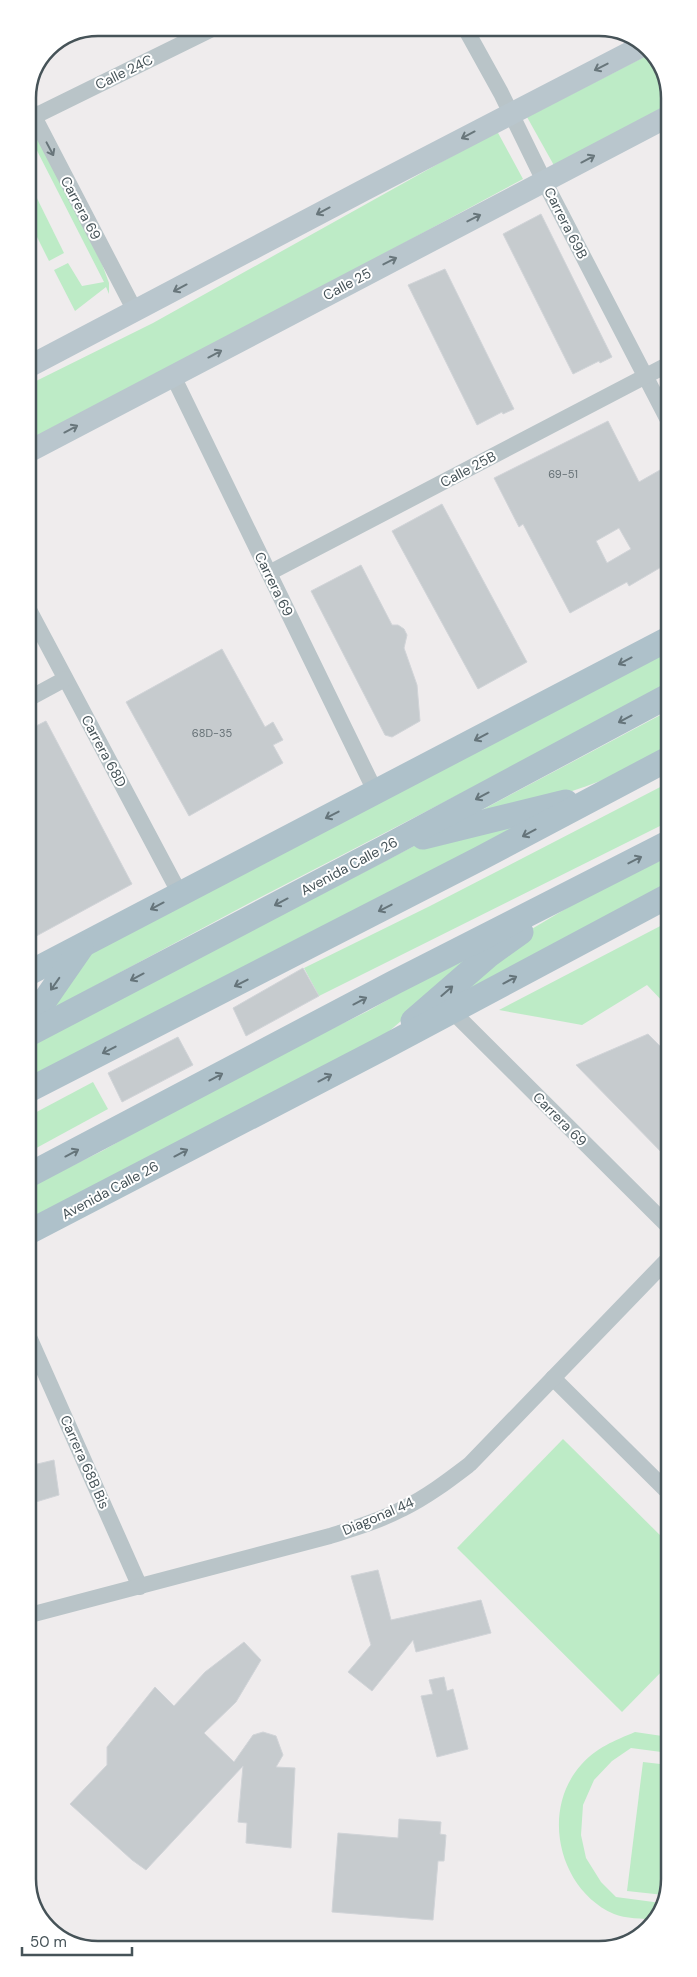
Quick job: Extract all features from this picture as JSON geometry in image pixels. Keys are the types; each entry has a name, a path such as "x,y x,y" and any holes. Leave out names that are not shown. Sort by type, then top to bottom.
{"main road":[{"path":"36,969 661,643"},
{"name":"Avenida Calle 26","path":"36,1030 386,847 661,700"},
{"path":"36,1086 482,858 661,763"},
{"path":"386,847 562,804 634,777"},
{"path":"36,1171 395,982 661,848"},
{"path":"385,1047 489,955 602,877"},
{"name":"Avenida Calle 26","path":"36,1228 385,1047 661,900"},
{"path":"36,1013 82,946"}],"street":[{"name":"Calle 24C","path":"36,108 196,36"},
{"name":"Carrera 69B","path":"469,36 511,113 544,181 661,405"},
{"path":"36,363 636,49"},
{"name":"Calle 25","path":"36,448 661,120"},
{"name":"Carrera 69","path":"36,122 135,312"},
{"name":"Calle 25B","path":"268,573 661,368"},
{"name":"Carrera 69","path":"173,376 376,793"},
{"name":"Carrera 68D","path":"36,623 180,894"},
{"path":"36,695 65,679"},
{"name":"Carrera 69","path":"452,1011 661,1218"},
{"name":"Diagonal 44","path":"36,1613 330,1536 371,1523 403,1509 444,1484 470,1464 661,1266"},
{"name":"Carrera 68B Bis","path":"36,1353 140,1587"},
{"path":"553,1378 661,1485"}],"green space":[{"path":"644,57 652,67 659,83 661,111 556,169 527,117"},
{"path":"497,131 523,179 170,369 36,438 36,381 153,323"},
{"path":"36,134 102,264 109,283 109,294 106,287 75,311 54,270 68,263 82,286 104,282 36,149"},
{"path":"36,196 64,253 49,261 36,235"},
{"path":"661,653 661,690 259,898 52,1009 95,948"},
{"path":"661,715 661,752 645,761 611,777 570,792 465,819"},
{"path":"661,787 661,825 319,996 304,968 430,906"},
{"path":"539,817 36,1079 36,1042 414,846"},
{"path":"661,860 661,888 457,997 530,930 594,892"},
{"path":"661,926 661,1000 647,985 582,1025 499,1010"},
{"path":"470,953 475,958 387,1033 36,1218 36,1184 102,1151 222,1083 368,1011"},
{"path":"93,1082 108,1109 36,1148 36,1112"},
{"path":"563,1439 661,1536 661,1672 622,1712 457,1548"},
{"path":"635,1732 661,1736 661,1752 631,1748 612,1761 594,1780 583,1805 581,1835 586,1858 601,1882 616,1897 655,1902 645,1919 618,1916 595,1903 580,1887 569,1868 562,1848 559,1826 561,1804 568,1784 587,1759 613,1742"},
{"path":"643,1762 661,1764 660,1890 658,1894 627,1891"}],"building":[{"path":"541,214 612,357 600,363 599,361 573,374 503,234"},
{"path":"445,269 514,409 503,414 502,412 477,425 408,285"},
{"path":"608,421 639,482 660,470 661,471 661,567 629,586 627,582 570,613 523,524 519,527 494,478","holes":["619,528 631,549 607,563 596,541"]},
{"path":"442,504 527,662 478,689 392,531"},
{"path":"361,565 392,625 398,625 404,629 407,635 404,648 417,685 420,721 392,737 385,735 311,591"},
{"path":"222,649 265,727 273,722 283,740 273,745 283,763 189,816 126,702"},
{"path":"46,721 132,884 36,936 36,726"},
{"path":"303,968 319,996 246,1036 233,1008"},
{"path":"648,1034 661,1047 661,1152 576,1065"},
{"path":"178,1037 193,1065 122,1102 108,1073"},
{"path":"54,1460 59,1495 36,1502 36,1464"},
{"path":"378,1570 391,1620 481,1600 491,1633 416,1652 413,1640 372,1691 348,1672 371,1645 351,1576"},
{"path":"244,1642 261,1660 236,1702 204,1733 234,1762 253,1735 263,1732 276,1736 283,1755 276,1767 295,1768 291,1848 246,1843 247,1823 238,1822 243,1766 146,1870 132,1860 70,1804 107,1765 107,1747 155,1687 174,1706 205,1672"},
{"path":"444,1677 447,1691 453,1689 468,1749 437,1757 421,1696 433,1694 429,1680"},
{"path":"399,1819 441,1822 440,1834 446,1835 444,1861 438,1861 433,1920 332,1912 338,1833 398,1838"}]}
